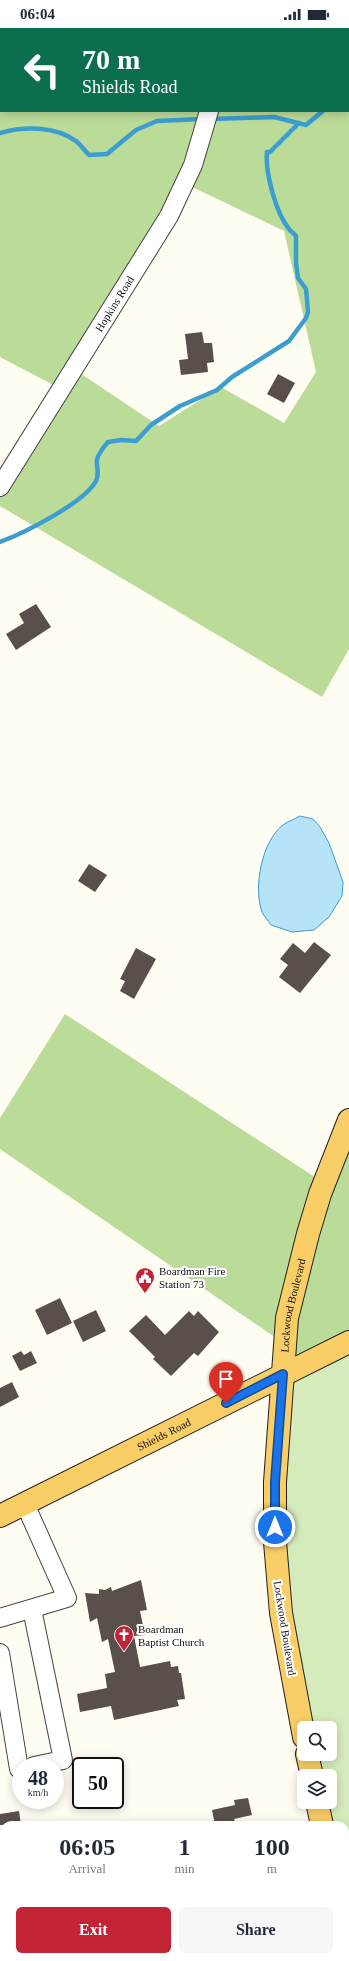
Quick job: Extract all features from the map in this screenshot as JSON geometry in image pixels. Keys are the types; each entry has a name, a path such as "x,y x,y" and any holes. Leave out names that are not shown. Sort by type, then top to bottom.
{"main road":[{"name":"Lockwood Boulevard","path":"301,1721 280,1612 275,1542 275,1482 287,1318 298,1271 320,1194 349,1120"},
{"name":"Shields Road","path":"0,1516 349,1342"},
{"path":"319,1809 321,1821"}],"street":[{"name":"Hopkins Road","path":"0,487 151,246 185,183 200,145 209,112"},
{"path":"0,1618 67,1598 25,1504"},
{"path":"32,1608 62,1757"},
{"path":"0,1653 17,1757"}],"green space":[{"path":"0,112 349,112 349,649 322,697 0,506 0,487 61,389 0,357","holes":["186,184 284,231 316,372 284,423 221,387 159,426 74,369"]},
{"path":"65,1014 324,1183 349,1120 349,1342 283,1374 285,1344 0,1149 0,1118"},
{"path":"349,1342 349,1821 321,1821 319,1809 337,1809 337,1769 310,1769 309,1761 337,1761 337,1721 303,1721 281,1613 283,1374"}],"water":[{"path":"300,816 313,819 320,827 329,843 343,882 342,896 329,917 314,930 292,932 271,925 263,914 259,902 259,878 265,853 276,832 283,825"}],"building":[{"path":"202,332 204,343 212,343 214,362 207,363 208,372 181,375 179,360 188,359 185,334"},
{"path":"278,374 295,383 284,403 267,394"},
{"path":"36,604 51,627 16,650 6,634 24,623 19,614"},
{"path":"89,864 107,875 95,892 78,881"},
{"path":"314,942 331,955 300,993 279,977 288,965 280,959 293,943 305,953"},
{"path":"136,948 156,959 134,999 120,991 125,981 120,979"},
{"path":"60,1298 72,1323 47,1335 35,1310"},
{"path":"96,1310 106,1331 83,1342 73,1321"},
{"path":"189,1311 194,1316 198,1311 219,1332 198,1356 194,1353 171,1376 153,1359 155,1357 129,1331 146,1315 165,1335"},
{"path":"21,1351 24,1355 31,1351 37,1363 20,1371 12,1356"},
{"path":"12,1382 19,1397 0,1407 0,1388"},
{"name":"Boardman Baptist Church","path":"141,1580 147,1610 140,1611 145,1635 134,1636 140,1667 170,1661 171,1667 178,1666 179,1673 181,1673 185,1699 177,1700 179,1706 114,1720 111,1706 80,1712 77,1694 107,1688 105,1674 115,1672 108,1639 102,1642 97,1618 90,1622 85,1593 99,1594 99,1589 105,1590 111,1587 112,1591"},
{"path":"248,1798 252,1815 234,1819 235,1821 214,1821 212,1810 235,1805 234,1800"},
{"path":"19,1811 20,1821 0,1821 0,1814"}],"waterway":[{"path":"212,119 274,117 306,125 322,112"},
{"path":"0,133 29,128 49,130 68,136 80,144 89,155 107,154 136,130 157,121 202,119"},
{"path":"0,542 38,525 67,508 89,490 97,478 98,457 101,450 108,442 121,440 136,441 151,425 180,406 217,390 232,377 289,341 306,318 308,312 306,289 298,278 296,263 296,236 284,222 276,203 272,192 267,161 267,152 270,152 299,123"}],"place":[{"name":"Boardman Fire Station 73","path":"145,1294"},
{"name":"Boardman Baptist Church","path":"124,1652"}],"route":[{"path":"226,1403 283,1374 275,1482 275,1527"}]}
